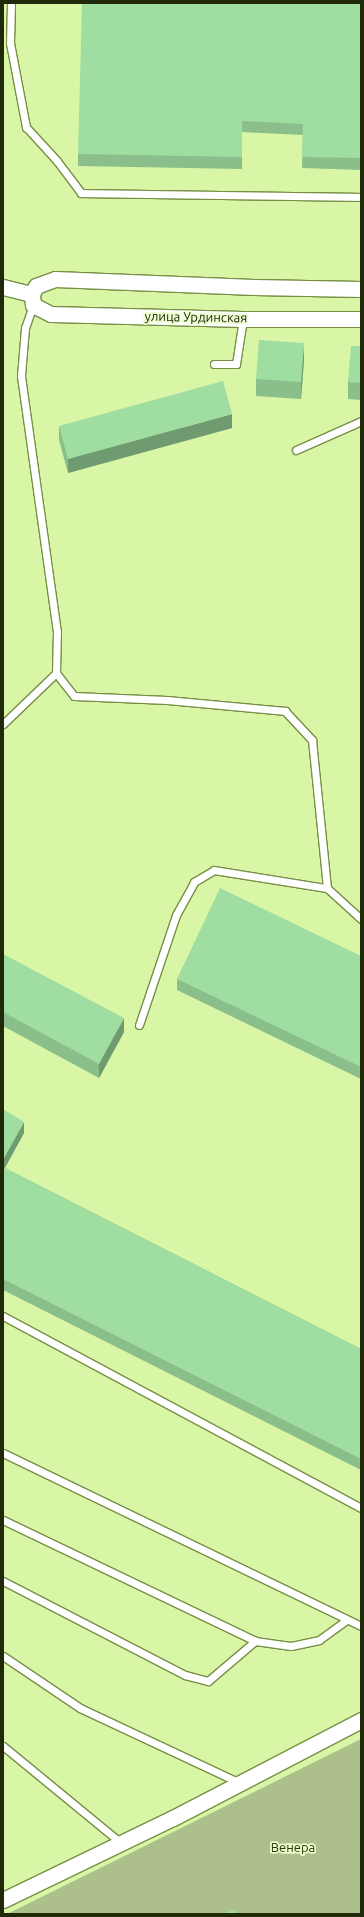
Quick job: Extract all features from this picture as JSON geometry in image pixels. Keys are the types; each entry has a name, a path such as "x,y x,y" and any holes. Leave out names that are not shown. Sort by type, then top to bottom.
{"street":[{"path":"32,300 36,286 55,279 254,287 361,289"},
{"name":"улица Урдинская","path":"3,287 32,300 51,314 243,319 361,319"},
{"path":"3,1900 121,1843 361,1720"}],"lane":[{"path":"11,3 10,43 26,127 81,192 361,197"},
{"path":"32,300 25,328 21,376 57,631 56,673 74,696 167,700 285,711 312,740 326,888"},
{"path":"214,364 236,364 243,319"},
{"path":"296,450 361,421"},
{"path":"3,724 56,673"},
{"path":"139,1025 176,915 194,882 214,870 326,888 361,919"},
{"path":"3,1316 361,1508"},
{"path":"3,1453 361,1626"},
{"path":"3,1520 255,1641 291,1646 319,1640 348,1620"},
{"path":"3,1581 185,1675 208,1681 255,1641"},
{"path":"3,1656 80,1708 240,1782"},
{"path":"3,1746 121,1843"}],"green space":[{"name":"Венера","path":"361,1739 361,1914 7,1914"}],"building":[{"path":"82,3 361,3 361,158 302,157 303,124 242,121 242,157 78,154"},
{"path":"259,340 304,343 301,382 256,379"},
{"path":"351,346 361,346 361,383 348,382"},
{"path":"223,381 232,414 68,459 59,426"},
{"path":"220,888 361,956 361,1067 177,979"},
{"path":"3,954 124,1018 99,1064 3,1012"},
{"path":"3,1109 24,1122 3,1160"},
{"path":"3,1167 361,1349 361,1459 3,1279"},
{"path":"234,1910 235,1914 222,1914"}]}
